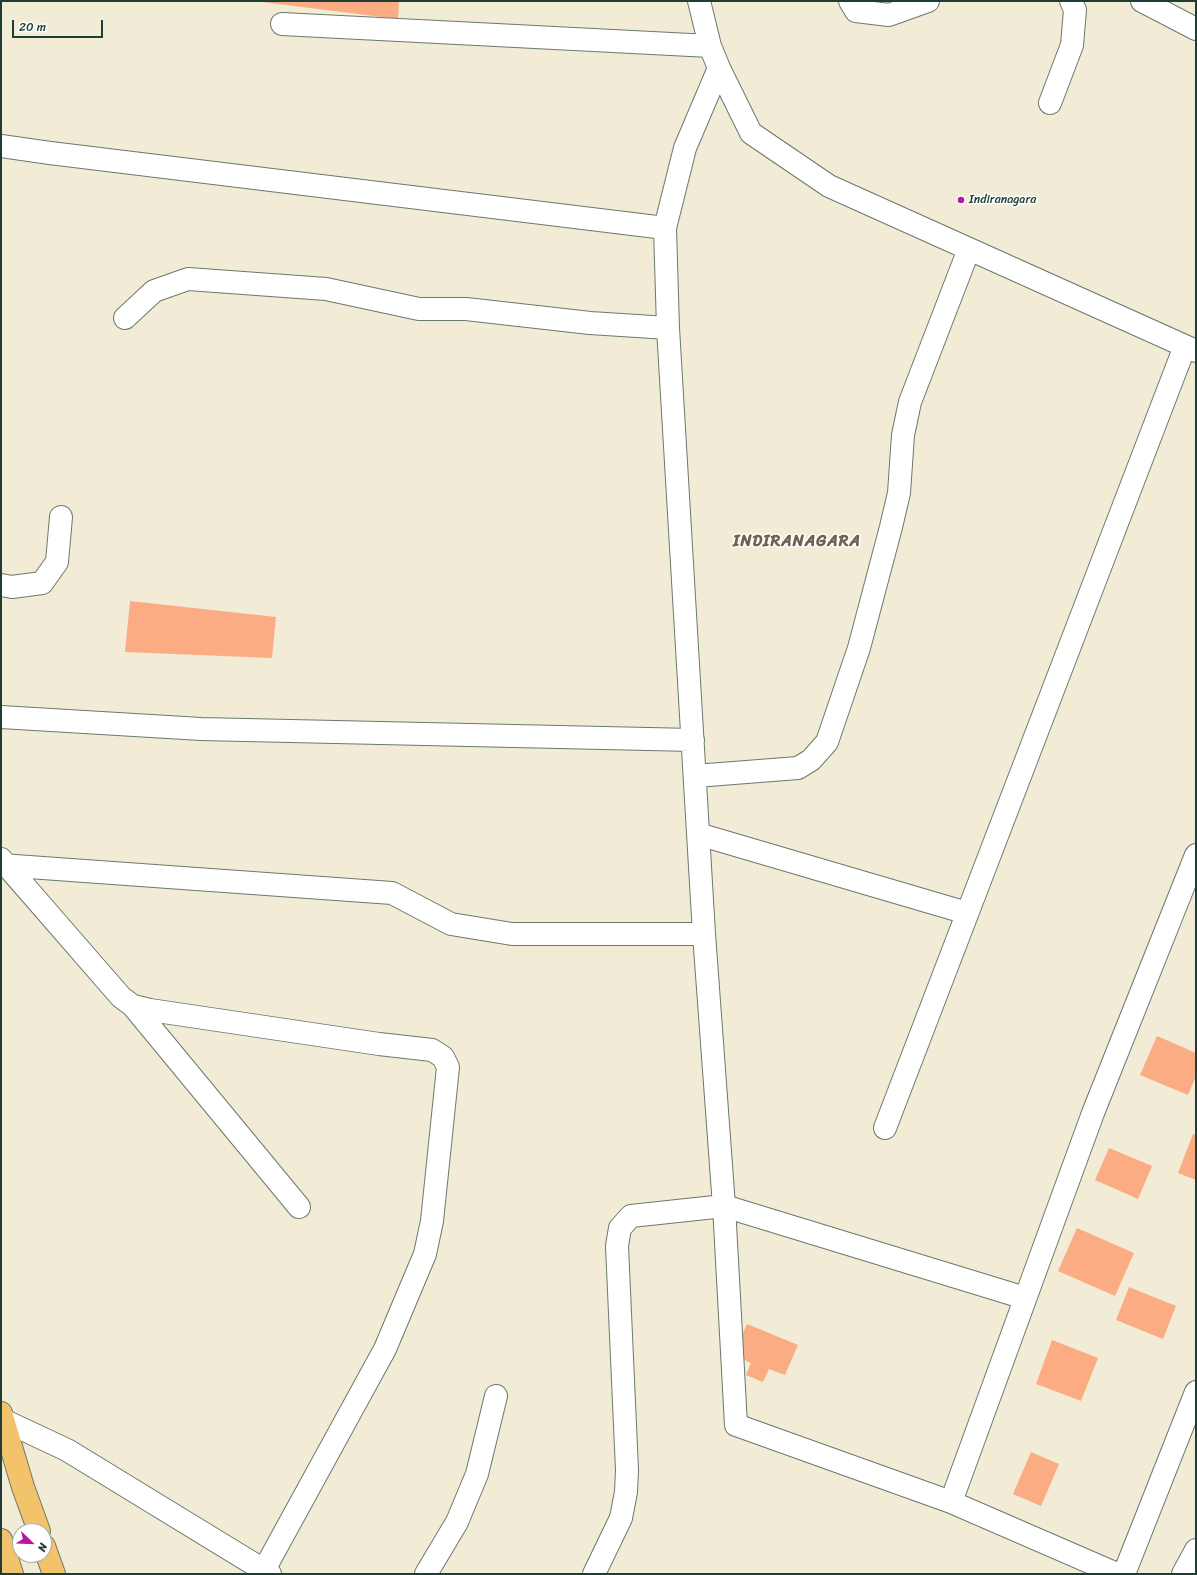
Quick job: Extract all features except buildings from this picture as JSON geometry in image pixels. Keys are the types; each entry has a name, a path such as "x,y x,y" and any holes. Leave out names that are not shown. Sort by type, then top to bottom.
{"main road":[{"path":"2,1418 23,1487 36,1523"},
{"path":"1,1540 12,1574"},
{"path":"50,1563 54,1574"}],"street":[{"path":"699,1 710,46 719,68 751,133 829,186 1190,348 967,914 885,1128"},
{"path":"850,1 856,11 889,15 928,1"},
{"path":"1050,103 1072,45 1075,10 1071,1"},
{"path":"1142,1 1196,29"},
{"path":"282,24 710,46"},
{"path":"719,68 685,148 665,228 668,328 704,934 724,1206 736,1426 951,1502 1117,1574"},
{"path":"1,146 665,228"},
{"path":"695,776 798,768 811,760 827,742 859,648 900,493 903,435 910,402 969,249"},
{"path":"125,318 154,291 188,279 326,289 419,309 466,309 590,322 668,328"},
{"path":"1,585 12,587 42,583 56,562 61,517"},
{"path":"1,717 201,729 693,740"},
{"path":"698,834 967,914"},
{"path":"951,1502 1093,1113 1196,855"},
{"path":"3,863 392,893 451,924 512,934 704,934"},
{"path":"3,863 121,997 133,1006 300,1207"},
{"path":"2,1418 68,1450 267,1572 385,1349 425,1254 432,1221 448,1067 443,1057 432,1050 371,1043 150,1010 133,1006"},
{"path":"594,1574 621,1518 626,1492 627,1470 617,1246 620,1228 631,1216 724,1206 1025,1298"},
{"path":"1124,1574 1196,1392"},
{"path":"426,1574 457,1522 477,1474 496,1396"},
{"path":"1183,1574 1196,1550"}],"place":[{"name":"Indiranagara","path":"961,200"}],"district":[{"name":"INDIRANAGARA","path":"797,542"}]}
